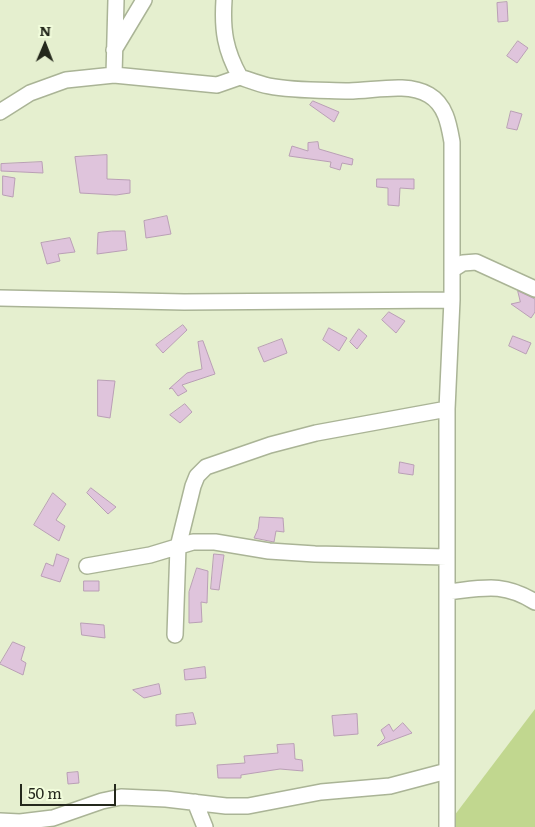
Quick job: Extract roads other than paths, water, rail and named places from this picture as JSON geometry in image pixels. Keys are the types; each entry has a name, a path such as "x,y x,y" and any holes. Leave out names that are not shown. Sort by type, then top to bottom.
{"street":[{"path":"114,75 113,52 116,0"},
{"path":"113,52 144,0"},
{"path":"224,0 224,37 229,57 240,77"},
{"path":"0,112 30,93 66,80 114,75 217,85 240,77 269,86 283,87 347,90 401,88 429,95 440,104 446,116 452,142 452,300 447,409 447,827"},
{"path":"452,270 463,263 476,262 535,289"},
{"path":"0,298 184,302 452,300"},
{"path":"175,635 178,547 193,486 197,476 206,467 270,445 316,433 447,409"},
{"path":"87,566 131,559 193,542 215,542 278,551 447,557"},
{"path":"448,592 481,588 510,589 535,602"},
{"path":"0,821 54,823 102,801 121,798 248,806 321,792 390,786 448,771"},
{"path":"195,802 205,827"}]}
